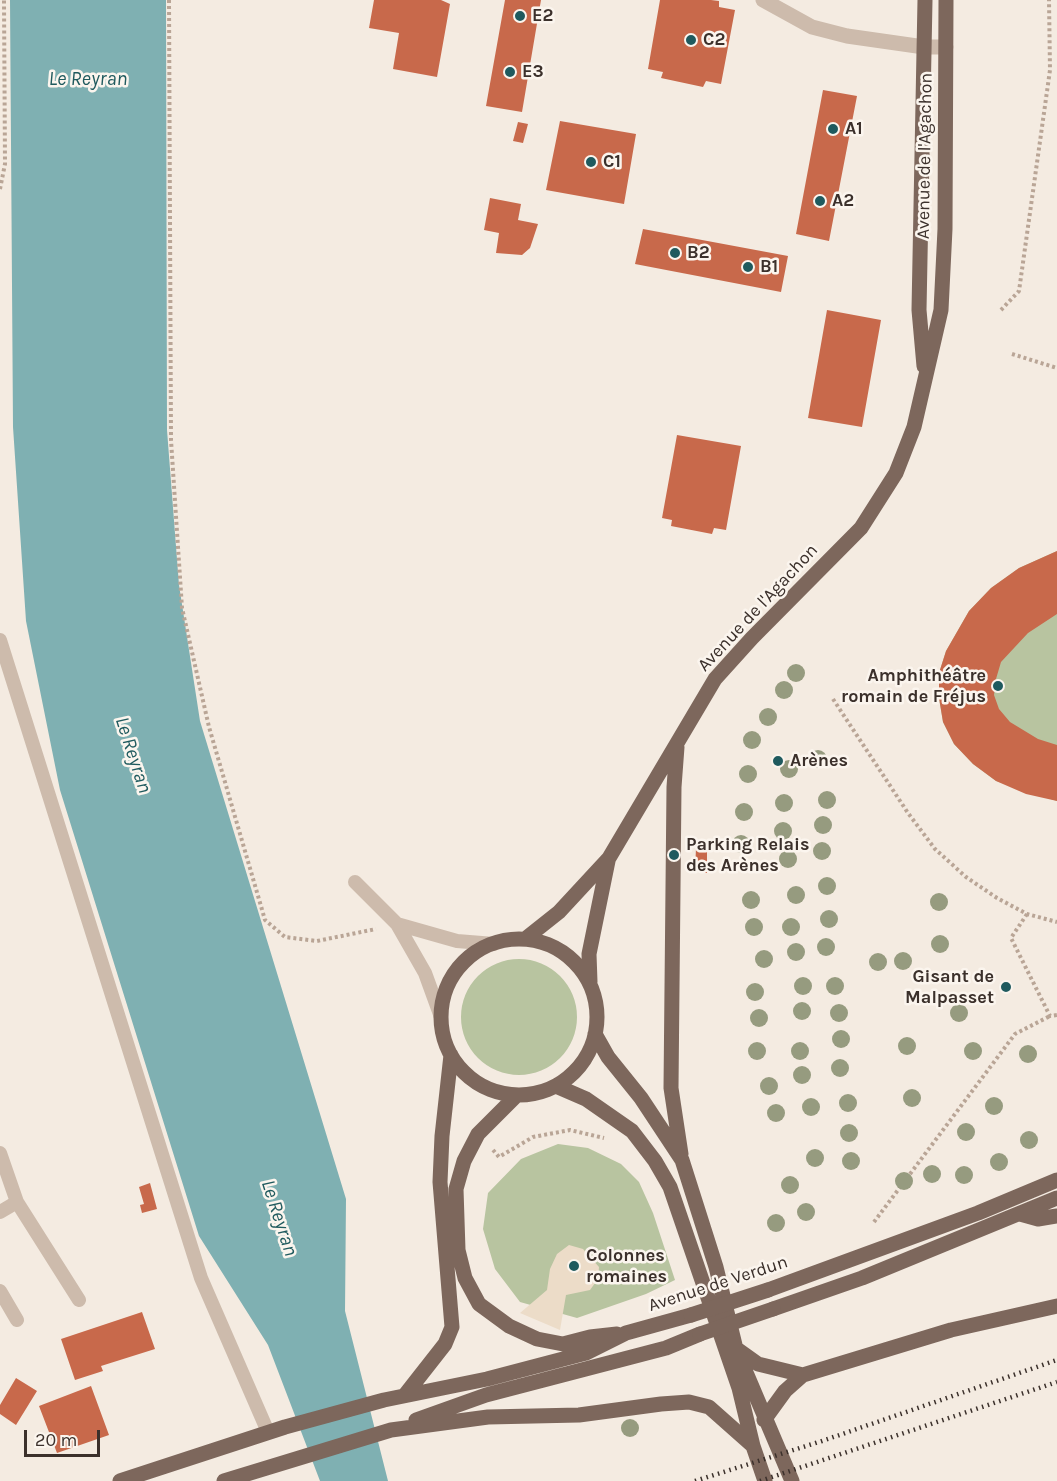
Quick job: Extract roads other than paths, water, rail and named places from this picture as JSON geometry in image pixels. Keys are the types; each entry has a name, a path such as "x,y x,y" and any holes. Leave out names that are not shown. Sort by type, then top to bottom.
{"main road":[{"name":"Avenue de l'Agachon","path":"925,0 919,310 926,382"},
{"name":"Avenue de l'Agachon","path":"609,858 715,679 752,638 861,528 896,473 914,427 941,310 945,230 946,0"},
{"path":"677,744 674,786 671,1088 682,1160 716,1267 736,1348 764,1420 792,1481"},
{"path":"525,939 559,912 609,858"},
{"path":"591,985 580,967 564,953 545,943 525,939 494,944 476,952 462,964 451,980 444,998 441,1017 443,1036 451,1055 463,1071 478,1084 497,1092 517,1095 537,1093 556,1086 581,1064 595,1034 597,1009 591,985 589,954 609,858"},
{"path":"595,1034 608,1057 641,1098 682,1160"},
{"path":"405,1395 445,1344 452,1327 440,1182 451,1055"},
{"path":"556,1086 586,1099 632,1131 655,1161 670,1187 739,1388 753,1446 765,1481"},
{"path":"517,1095 478,1134 456,1189 455,1216 458,1250 465,1278 479,1304 509,1326 537,1340 563,1344 590,1337 626,1333"},
{"name":"Avenue de Verdun","path":"268,1432 384,1400 487,1379 586,1353 626,1333 768,1290 969,1216 1057,1180"},
{"path":"224,1481 391,1430 486,1395 666,1348 862,1278 1057,1198"},
{"path":"1020,1214 1038,1219 1057,1216"},
{"path":"764,1420 785,1390 803,1375 951,1330 1057,1306"},
{"path":"736,1348 758,1364 803,1375"},
{"path":"391,1430 488,1417 579,1415 689,1402 709,1407 753,1446"},
{"path":"120,1481 268,1432"}],"street":[{"path":"763,0 812,27 847,36 924,47 946,47"}],"lane":[{"path":"0,640 201,1278 268,1432"},
{"path":"355,882 398,924 425,973 441,1017"},
{"path":"398,924 457,941 494,944"},
{"path":"0,1153 18,1202 79,1300"},
{"path":"0,1212 18,1202"},
{"path":"0,1291 17,1320"}],"water":[{"name":"Le Reyran","path":"10,0 166,0 167,430 179,585 200,721 346,1199 345,1311 388,1481 320,1481 268,1345 199,1236 60,790 26,621 13,427"}],"railway":[{"path":"695,1481 822,1441 1057,1360"},
{"path":"760,1481 1057,1382"}],"place":[{"name":"E2","path":"520,16"},
{"name":"C2","path":"691,40"},
{"name":"E3","path":"510,72"},
{"name":"A1","path":"833,129"},
{"name":"C1","path":"591,162"},
{"name":"A2","path":"820,201"},
{"name":"B2","path":"675,253"},
{"name":"B1","path":"748,267"},
{"name":"Amphithéâtre romain de Fréjus","path":"998,686"},
{"name":"Arènes","path":"778,761"},
{"name":"Parking Relais des Arènes","path":"674,855"},
{"name":"Gisant de Malpasset","path":"1006,987"},
{"name":"Colonnes romaines","path":"574,1266"}]}
